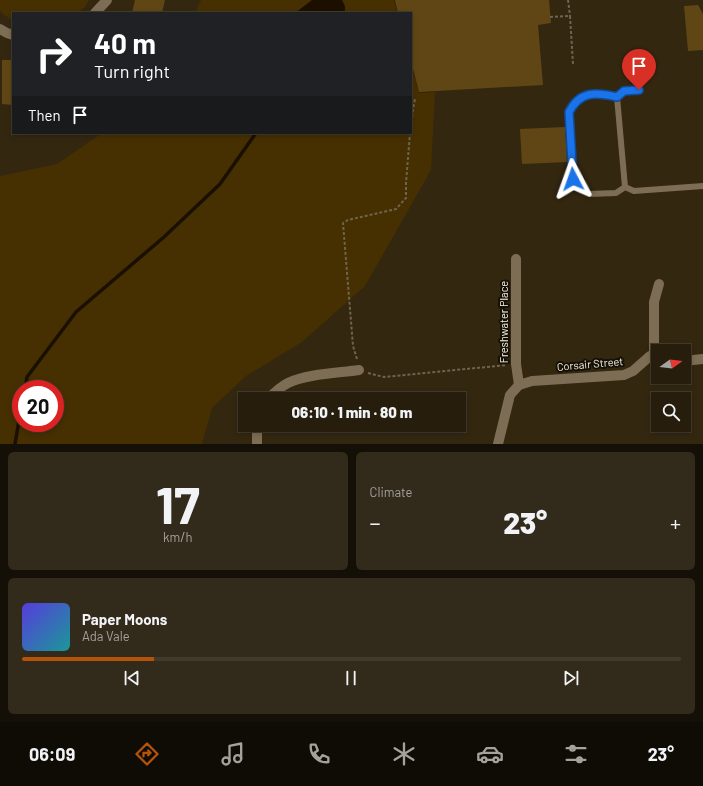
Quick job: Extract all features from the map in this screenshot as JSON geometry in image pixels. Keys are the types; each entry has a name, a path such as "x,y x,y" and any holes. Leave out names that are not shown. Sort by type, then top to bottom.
{"street":[{"path":"96,12 108,0"},
{"path":"0,29 12,35"},
{"name":"Freshwater Place","path":"516,259 516,364 519,385"},
{"path":"656,344 654,302 659,284"},
{"name":"Corsair Street","path":"519,385 532,381 624,375 633,371 651,356"},
{"path":"691,360 703,359"},
{"path":"276,392 288,383 306,378 359,370"},
{"path":"498,444 510,395 519,385"},
{"path":"256,444 257,432"}],"lane":[{"path":"617,97 624,91 639,90"},
{"path":"617,97 604,94 584,95 574,103 569,112 573,179 581,190 589,194 616,193 625,187"},
{"path":"617,97 625,187"},
{"path":"625,187 634,191 703,186"}],"path":[{"path":"568,0 573,64"},
{"path":"550,17 570,16"},
{"path":"412,118 416,99"},
{"path":"410,134 406,198 396,208 348,220 343,223 353,346 359,370 384,377 516,364"}],"shaded area":[{"path":"0,0 89,0 84,8 78,12 12,12 12,20 0,10"},
{"path":"201,0 394,0 397,12 195,12"},
{"path":"312,0 342,0 345,6 345,12 296,12"},
{"path":"412,68 419,93 435,92 431,170 365,286 302,342 246,376 212,408 202,444 0,444 0,176 57,164 101,134 412,134"}],"building":[{"path":"135,0 165,0 162,12 132,12"},
{"path":"395,0 549,0 551,23 538,25 543,85 419,92 412,65 412,12 398,12"},
{"path":"698,5 703,14 703,50 688,51 684,6"},
{"path":"2,60 12,60 12,105 2,104"},
{"path":"565,127 567,162 522,164 520,129"}],"waterway":[{"path":"26,380 27,377 76,312 164,237 220,184 255,134"},
{"path":"15,444 17,432"}],"route":[{"path":"573,179 569,112 574,103 584,95 604,94 617,97 624,91 639,90"}]}
